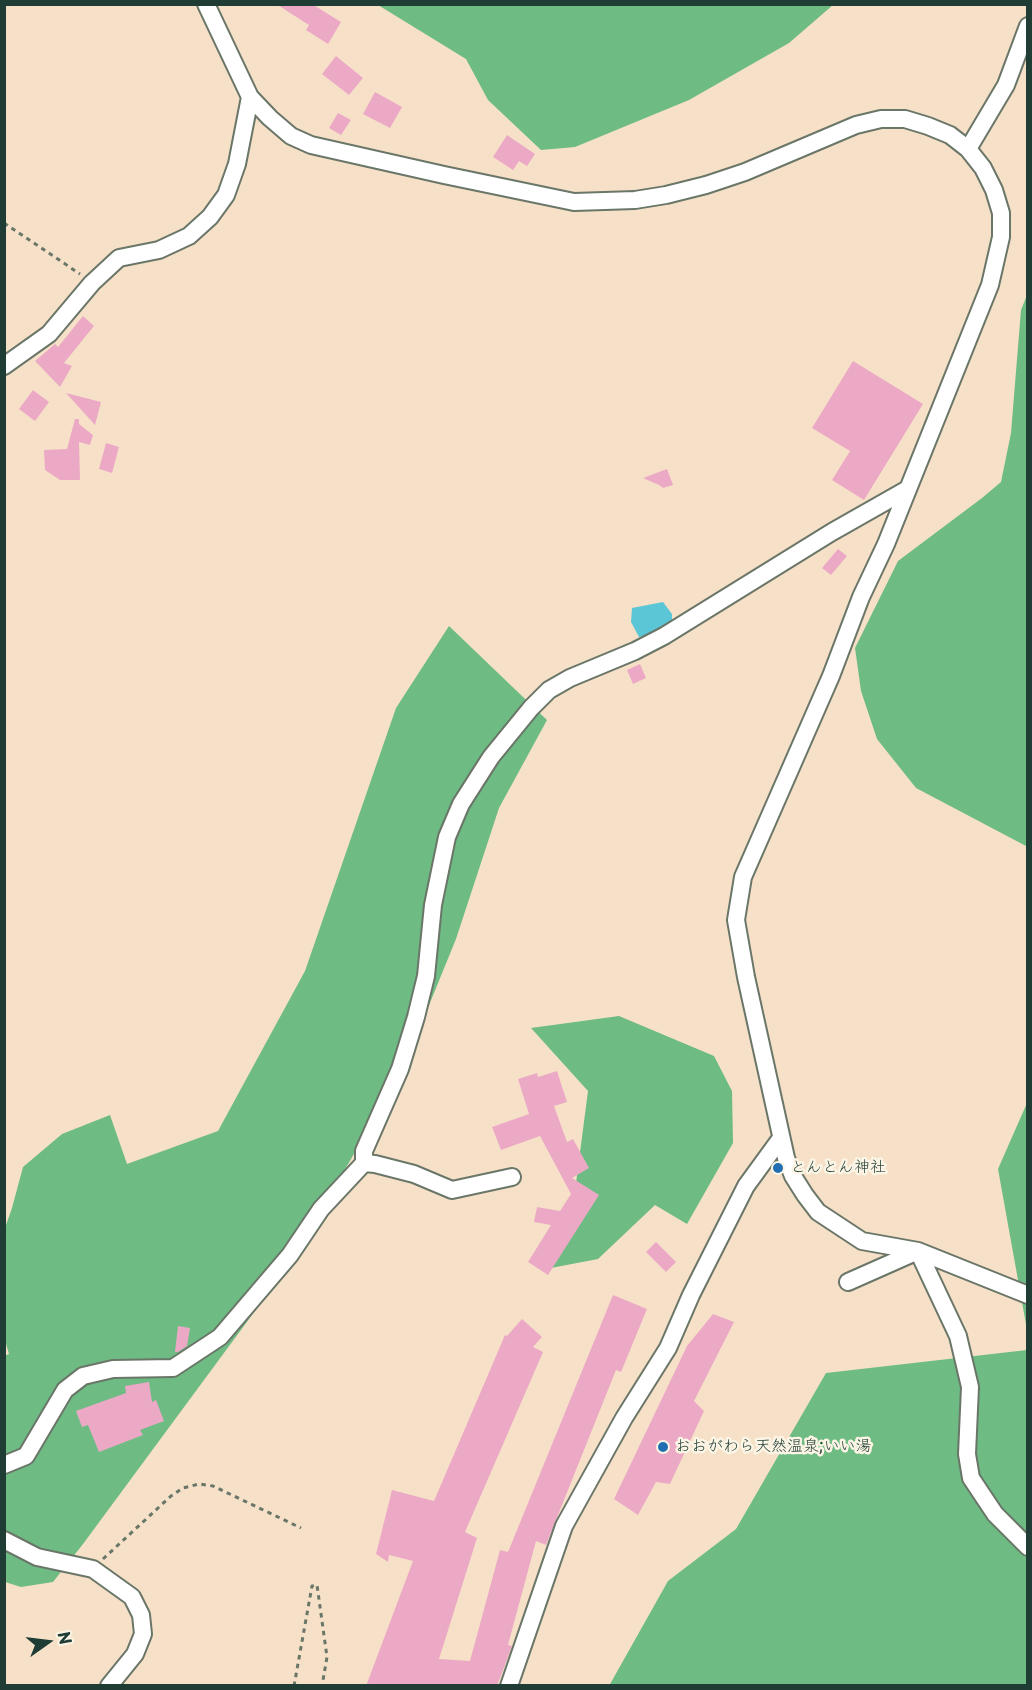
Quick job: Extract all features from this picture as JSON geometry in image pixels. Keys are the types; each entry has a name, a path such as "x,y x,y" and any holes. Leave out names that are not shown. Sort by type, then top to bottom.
{"street":[{"path":"206,4 250,97 291,136 311,145 574,202 635,200 706,185 746,172 856,125 881,119 905,119 950,135 968,149 983,168 994,190 1001,213 1001,237 990,285 886,544 861,597 831,676 743,877 736,920 781,1138 793,1176 819,1212 862,1241 918,1251 1028,1295"},
{"path":"968,149 1006,85 1028,26"},
{"path":"4,366 49,334 92,283 119,258 159,250 189,236 210,217 226,195 237,164 250,97"},
{"path":"4,1466 26,1456 65,1390 83,1376 112,1369 173,1368 220,1337 290,1256 321,1209 364,1163 364,1151 400,1069 416,1017 426,976 433,905 447,837 461,804 490,757 531,708 549,690 570,678 635,651 664,636 832,532 906,490"},
{"path":"509,1686 564,1526 624,1418 668,1348 691,1295 746,1186 781,1138"},
{"path":"364,1163 414,1174 452,1190 512,1177"},
{"path":"848,1282 918,1251"},
{"path":"918,1251 958,1336 970,1387 967,1454 971,1478 995,1514 1028,1547"},
{"path":"4,1540 37,1557 93,1569 132,1596 141,1614 143,1634 135,1654 109,1686"}],"path":[{"path":"4,223 92,283"},
{"path":"93,1569 171,1496 183,1488 199,1484 213,1486 301,1528"},
{"path":"294,1686 312,1586 317,1585 327,1656 322,1686"}],"green space":[{"path":"378,5 833,5 789,43 689,100 575,147 541,150 488,100 466,59"},
{"path":"1027,295 1028,849 916,788 877,739 861,691 855,648 898,561 1001,482 1011,433 1021,310"},
{"path":"449,626 547,720 499,808 456,939 405,1064 297,1254 83,1544 53,1582 21,1587 5,1582 4,1356 9,1354 4,1337 5,1228 23,1167 62,1134 110,1115 127,1164 218,1131 305,971 396,708"},
{"path":"619,1016 714,1056 732,1091 733,1143 687,1224 655,1205 598,1259 551,1268 570,1229 588,1091 531,1028"},
{"path":"1027,1103 1027,1330 998,1169"},
{"path":"1027,1350 1027,1685 609,1686 668,1581 736,1529 826,1373"}],"water":[{"path":"663,602 672,614 672,624 652,635 639,637 631,622 632,608"}],"building":[{"path":"276,4 312,4 341,22 328,44 306,30 309,25"},
{"path":"336,56 363,78 349,95 322,74"},
{"path":"375,92 402,107 390,128 363,114"},
{"path":"338,113 351,120 341,135 329,128"},
{"path":"507,135 535,154 527,166 519,161 513,170 493,157"},
{"path":"83,316 94,326 64,363 72,366 60,387 35,361 55,344 58,347"},
{"path":"853,361 923,404 864,500 832,480 850,451 812,428"},
{"path":"33,390 49,402 35,421 19,409"},
{"path":"66,393 101,402 95,425"},
{"path":"75,419 79,419 79,424 93,435 90,445 79,442 80,480 60,480 45,470 44,450 67,449"},
{"path":"106,443 119,447 112,473 99,469"},
{"path":"667,469 673,485 663,488 643,478"},
{"path":"838,549 847,556 831,575 822,568"},
{"path":"640,664 646,678 633,684 627,670"},
{"path":"557,1071 567,1102 554,1106 567,1142 573,1139 589,1168 572,1178 599,1195 548,1275 528,1262 551,1225 534,1222 537,1207 560,1211 571,1194 540,1136 501,1150 492,1127 529,1114 518,1079 537,1073 538,1077"},
{"path":"656,1242 676,1262 666,1272 646,1252"},
{"path":"613,1295 647,1309 621,1372 616,1370 546,1545 536,1541 508,1645 512,1646 497,1686 366,1686 413,1561 389,1555 388,1562 376,1554 392,1490 434,1501 505,1335 507,1336 522,1319 542,1337 533,1347 543,1352 465,1532 477,1538 439,1659 470,1661 500,1550 508,1552"},
{"name":"おおがわら天然温泉;いい湯","path":"713,1314 734,1322 694,1401 704,1411 670,1484 656,1482 638,1515 614,1499 687,1346"},
{"path":"178,1326 190,1328 187,1346 175,1352"},
{"path":"149,1382 152,1402 156,1400 164,1421 140,1430 143,1435 99,1452 88,1425 82,1427 76,1411 126,1393 125,1386"}],"place":[{"name":"とんとん神社","path":"778,1168"},
{"name":"おおがわら天然温泉;いい湯","path":"663,1447"}]}
